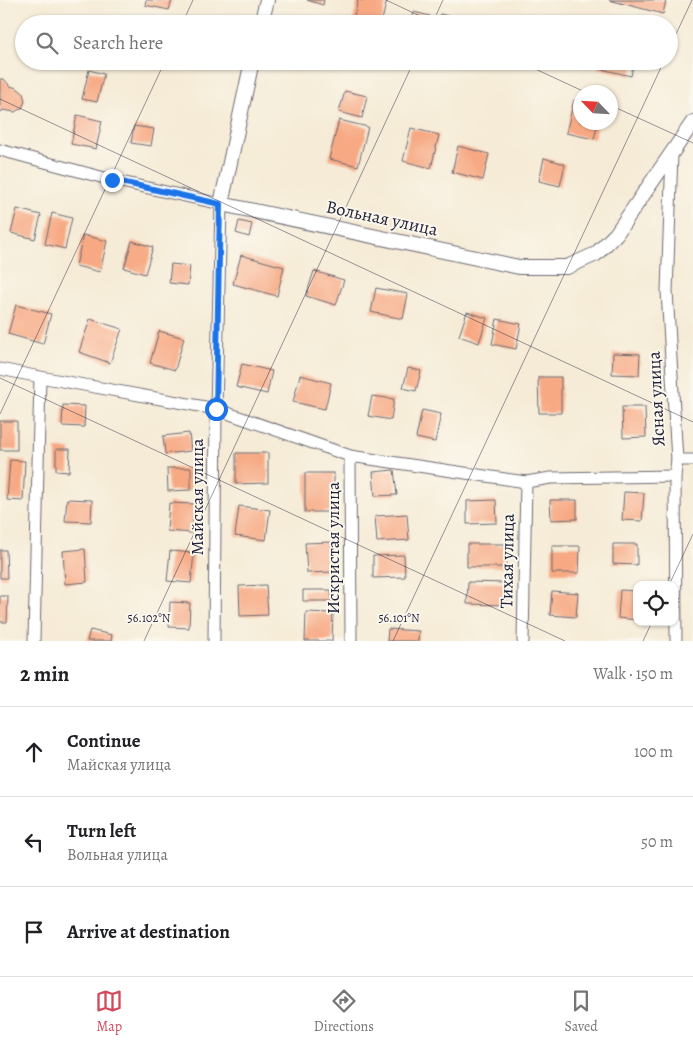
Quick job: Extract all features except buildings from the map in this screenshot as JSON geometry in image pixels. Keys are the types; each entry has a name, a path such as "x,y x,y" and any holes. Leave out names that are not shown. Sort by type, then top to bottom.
{"street":[{"path":"263,15 267,0"},
{"path":"220,204 250,70"},
{"name":"Вольная улица","path":"0,150 112,180 519,267 567,267 596,254 616,234 693,122"},
{"name":"Ясная улица","path":"672,154 667,291 677,460 676,641"},
{"name":"Майская улица","path":"214,641 220,204"},
{"path":"0,368 40,378 216,409 350,456 526,482 551,478 676,476"},
{"path":"34,641 40,378"},
{"name":"Искристая улица","path":"350,456 351,641"},
{"path":"677,460 693,460"},
{"name":"Тихая улица","path":"523,641 526,482"}],"route":[{"path":"112,180 220,204 216,409"}]}
